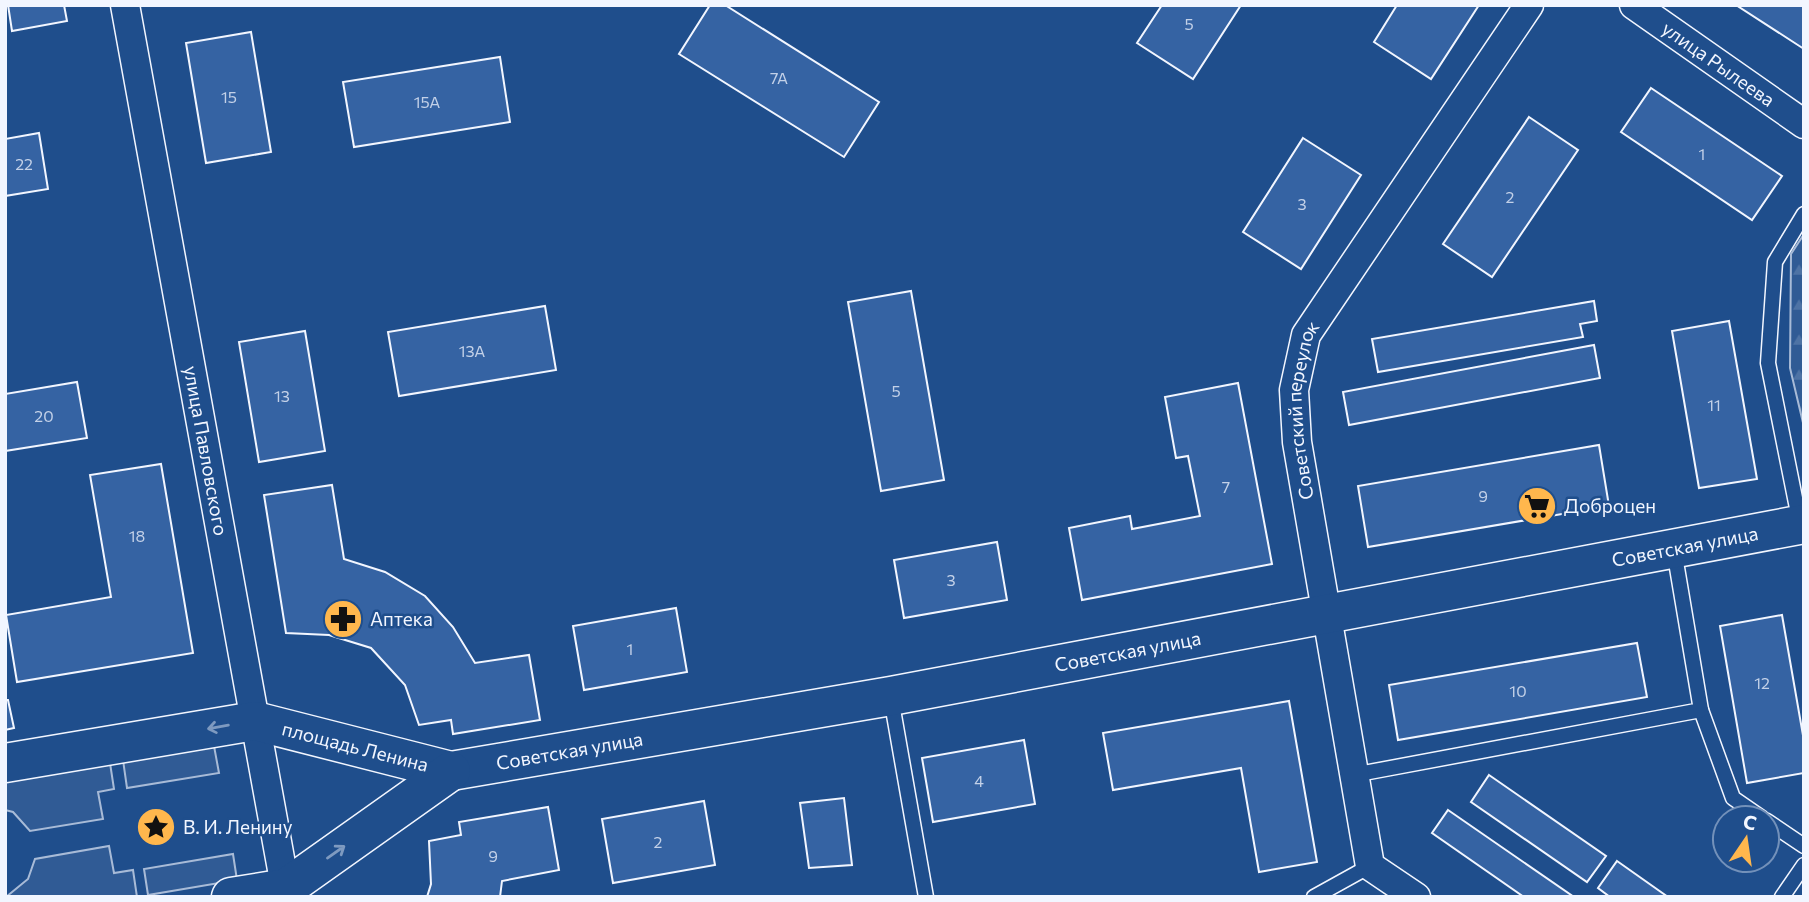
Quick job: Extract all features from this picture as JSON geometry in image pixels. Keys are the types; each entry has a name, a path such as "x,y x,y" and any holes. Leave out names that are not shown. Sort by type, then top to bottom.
{"street":[{"name":"улица Павловского","path":"125,5 286,892"},
{"name":"Советский переулок","path":"1370,866 1324,613 1297,442 1294,390 1306,335 1529,5"},
{"name":"улица Рылеева","path":"1634,5 1804,124"},
{"name":"Советская улица","path":"451,771 891,696 1802,524"},
{"name":"площадь Ленина","path":"5,763 256,721 451,771"},
{"name":"площадь Ленина","path":"231,897 286,892 451,771"},
{"path":"1370,866 1416,897"}],"lane":[{"path":"1802,524 1769,363 1775,262 1804,214"},
{"path":"1673,548 1701,710 1733,798 1742,804"},
{"path":"891,696 926,897"},
{"path":"1353,775 1701,710"},
{"path":"1781,830 1804,846"},
{"path":"1782,897 1804,864"},
{"path":"1314,897 1370,866"}],"green space":[{"path":"1804,234 1804,427 1790,368 1791,254"},
{"path":"214,746 219,773 127,788 123,760"},
{"path":"110,763 114,789 98,792 103,819 30,831 13,812 5,810 5,780"},
{"path":"109,846 114,873 133,870 137,897 6,897 28,879 35,859"},
{"path":"233,854 237,880 148,895 144,869"}],"building":[{"path":"8,5 64,5 67,21 12,31"},
{"path":"710,5 725,5 879,102 844,157 679,54"},
{"path":"1162,5 1241,5 1193,79 1137,43"},
{"path":"1397,5 1479,5 1431,79 1374,42"},
{"path":"1736,5 1804,5 1804,49"},
{"path":"251,32 271,152 206,163 186,43"},
{"path":"500,57 510,122 354,147 343,82"},
{"path":"1651,88 1782,176 1752,220 1621,132"},
{"path":"1529,117 1578,150 1492,277 1443,244"},
{"path":"39,133 48,189 5,196 5,139"},
{"path":"1303,138 1361,175 1301,269 1243,232"},
{"path":"911,291 944,480 881,491 848,302"},
{"path":"1594,301 1597,321 1580,324 1583,337 1378,372 1372,339"},
{"path":"545,306 556,370 399,396 388,332"},
{"path":"1729,321 1757,479 1699,488 1672,331"},
{"path":"305,331 325,451 259,462 239,342"},
{"path":"1594,345 1600,378 1349,425 1343,392"},
{"path":"77,382 87,438 5,451 5,394"},
{"path":"1238,383 1272,564 1082,600 1069,528 1130,516 1132,529 1200,516 1188,456 1176,458 1165,397"},
{"path":"1599,445 1609,506 1368,547 1358,486"},
{"path":"161,464 193,653 17,682 6,615 111,597 90,475"},
{"path":"332,485 344,559 385,572 425,596 453,627 475,663 529,655 540,720 453,734 451,720 419,725 405,685 371,648 329,635 286,633 264,495"},
{"path":"997,542 1007,600 904,618 894,560"},
{"path":"676,608 687,672 584,690 573,626"},
{"path":"1782,615 1804,741 1804,773 1747,783 1720,626"},
{"path":"1637,643 1647,697 1398,740 1389,685"},
{"path":"5,700 8,700 14,728 5,730"},
{"path":"1289,701 1317,862 1259,872 1241,768 1113,790 1103,733"},
{"path":"1024,740 1035,804 933,822 922,758"},
{"path":"1489,775 1606,856 1587,882 1471,802"},
{"path":"844,798 852,865 809,868 800,803"},
{"path":"704,801 715,865 613,883 602,819"},
{"path":"548,807 559,870 502,881 500,897 427,897 431,884 429,841 461,835 459,822"},
{"path":"1448,810 1574,897 1524,897 1432,833"},
{"path":"1617,861 1668,897 1610,897 1598,888"}],"place":[{"name":"Доброцен","path":"1537,506"},
{"name":"Аптека","path":"343,619"},
{"name":"В. И. Ленину","path":"156,827"}]}
